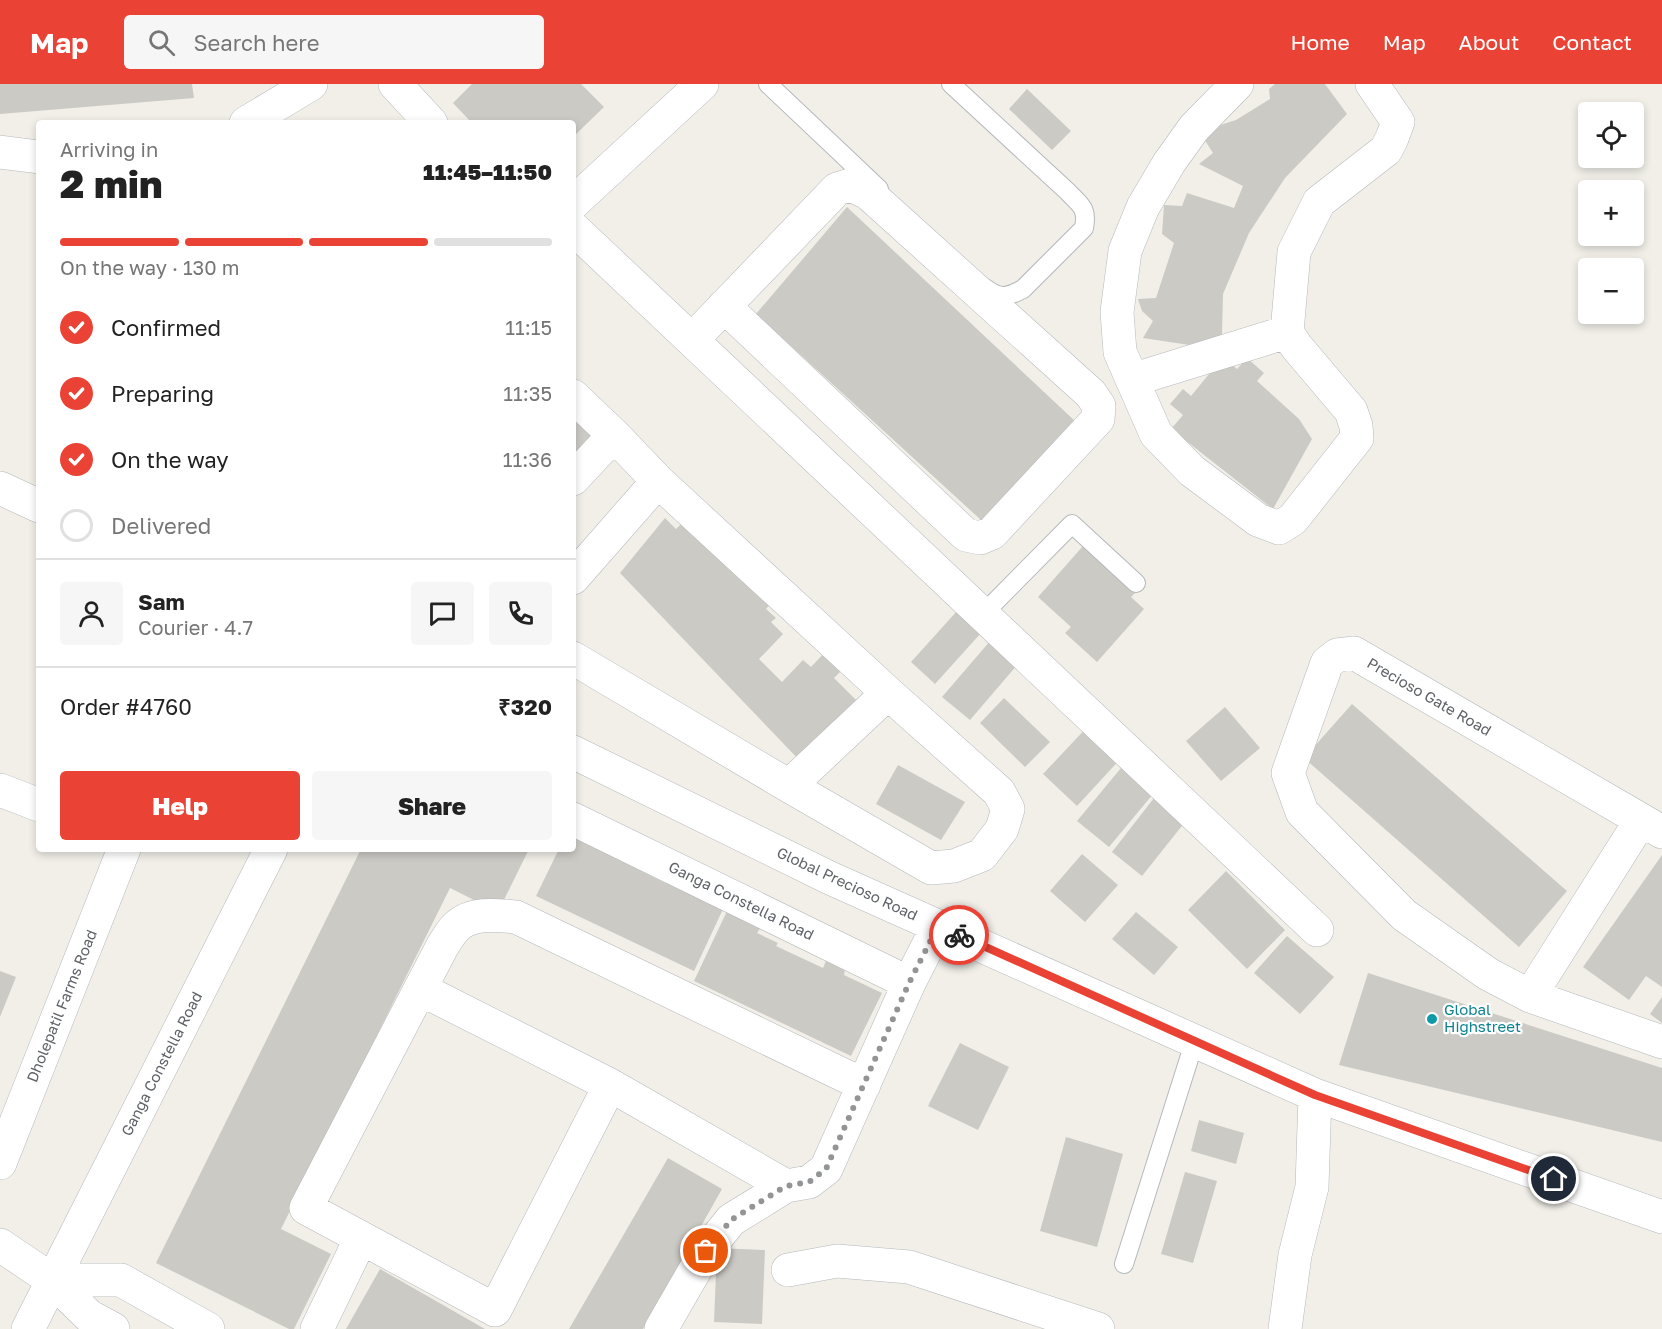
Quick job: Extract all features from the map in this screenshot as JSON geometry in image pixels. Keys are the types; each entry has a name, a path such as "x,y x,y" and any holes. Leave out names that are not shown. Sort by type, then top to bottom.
{"street":[{"path":"395,84 428,120"},
{"path":"576,200 702,84"},
{"path":"1237,84 1194,128 1169,163 1143,207 1125,252 1117,312 1120,352 1156,434 1192,471 1258,520 1279,528 1293,519 1357,438 1351,411 1296,346 1287,332 1294,252 1318,202 1386,150 1398,122 1372,84"},
{"path":"251,120 305,85"},
{"path":"0,152 36,157"},
{"path":"692,340 724,306 837,189 850,185 868,193 1090,394 1099,406 1098,419 992,533 980,538 966,535 724,306"},
{"path":"576,231 1317,930"},
{"path":"1132,380 1287,332"},
{"path":"576,399 658,481 999,792 1008,809 1002,829 982,855 954,866 931,868 576,660"},
{"path":"576,476 614,435"},
{"path":"576,575 658,481"},
{"path":"0,488 36,506"},
{"name":"Precioso Gate Road","path":"1530,996 1652,826 1354,653 1337,655 1327,663 1288,773 1302,812 1404,915 1488,974 1530,996 1662,1042"},
{"path":"789,786 888,693"},
{"name":"Global Precioso Road","path":"576,753 830,878 1315,1095 1662,1217"},
{"path":"0,790 36,804"},
{"name":"Ganga Constella Road","path":"576,820 909,983"},
{"name":"Dholepatil Farms Road","path":"0,1163 123,852"},
{"name":"Ganga Constella Road","path":"28,1329 269,852"},
{"path":"610,1085 495,1310 306,1208 442,947 456,927 470,918 490,915 516,917 864,1085"},
{"path":"661,1329 706,1251 731,1220 786,1186 809,1182 826,1169 909,983 938,926"},
{"path":"420,989 610,1085 786,1186"},
{"path":"1285,1329 1295,1255 1312,1187 1315,1095"},
{"path":"317,1329 361,1238"},
{"path":"0,1245 52,1280 89,1316 113,1329"},
{"path":"788,1270 837,1261 909,1267 1098,1329"},
{"path":"52,1280 121,1280 208,1329"}],"lane":[{"path":"768,84 982,286 996,296 1010,296 1023,289 1084,228 1086,216 1083,207 1067,191 951,84"},
{"path":"982,615 1072,524 1136,583"},
{"path":"1124,1264 1195,1041"}],"building":[{"path":"0,84 192,84 194,98 0,114"},
{"path":"472,84 581,84 604,107 576,134 576,120 469,120 453,103"},
{"path":"1275,84 1325,84 1347,114 1285,178 1249,233 1223,294 1222,334 1216,349 1143,338 1153,321 1142,311 1138,299 1156,298 1174,243 1162,234 1164,205 1182,206 1187,193 1234,208 1243,186 1199,164 1213,153 1204,139 1214,127 1236,120 1270,99 1269,89"},
{"path":"1027,89 1071,131 1052,150 1009,109"},
{"path":"847,207 1076,422 981,520 756,314"},
{"path":"1223,357 1237,369 1247,358 1264,373 1257,381 1299,419 1312,439 1273,509 1171,429 1183,415 1170,404 1183,389 1191,396"},
{"path":"576,414 596,431 576,468"},
{"path":"665,518 676,529 687,518 773,601 766,609 776,618 771,622 783,634 759,659 782,682 803,660 811,667 826,651 843,669 834,678 856,700 802,763 620,573"},
{"path":"1083,546 1135,593 1131,597 1144,609 1097,662 1065,633 1071,627 1038,597"},
{"path":"957,611 981,633 935,684 911,662"},
{"path":"991,640 1018,664 970,720 942,697"},
{"path":"1004,698 1050,742 1025,767 980,723"},
{"path":"1352,704 1567,891 1519,947 1304,758"},
{"path":"1225,707 1260,748 1221,781 1186,741"},
{"path":"1090,724 1124,755 1077,806 1043,774"},
{"path":"1126,762 1158,788 1109,847 1077,821"},
{"path":"898,765 965,802 941,840 876,804"},
{"path":"1154,798 1185,822 1142,876 1112,852"},
{"path":"576,830 620,857 619,860 665,883 669,876 724,907 694,971 536,896 558,852 576,852"},
{"path":"360,852 528,852 498,912 450,888 281,1229 331,1254 294,1329 289,1329 156,1263"},
{"path":"1082,854 1118,885 1085,922 1050,891"},
{"path":"1662,855 1662,987 1646,976 1629,1000 1583,967"},
{"path":"1226,871 1285,930 1247,969 1188,910"},
{"path":"727,911 761,927 757,933 778,943 776,946 823,968 826,961 845,970 844,975 882,993 851,1056 694,981"},
{"path":"1136,912 1178,947 1154,975 1112,939"},
{"path":"1287,936 1334,977 1300,1014 1254,973"},
{"path":"0,971 16,977 0,1017"},
{"name":"Global Highstreet","path":"1368,973 1662,1068 1662,1142 1339,1065"},
{"path":"1662,997 1662,1023 1650,1014"},
{"path":"960,1043 1009,1067 978,1130 928,1106"},
{"path":"1199,1120 1244,1133 1236,1164 1191,1151"},
{"path":"1066,1137 1123,1154 1097,1247 1040,1231"},
{"path":"668,1158 722,1189 643,1329 569,1329"},
{"path":"1185,1172 1217,1181 1193,1263 1161,1254"},
{"path":"717,1248 765,1250 762,1324 714,1322"},
{"path":"380,1269 485,1329 346,1329"}],"way so far":[{"path":"706,1251 731,1220 786,1186 809,1182 826,1169 909,983 938,926 959,935"}],"place":[{"name":"Global Highstreet","path":"1432,1019"}],"route":[{"path":"959,935 1315,1095 1554,1179"}]}
